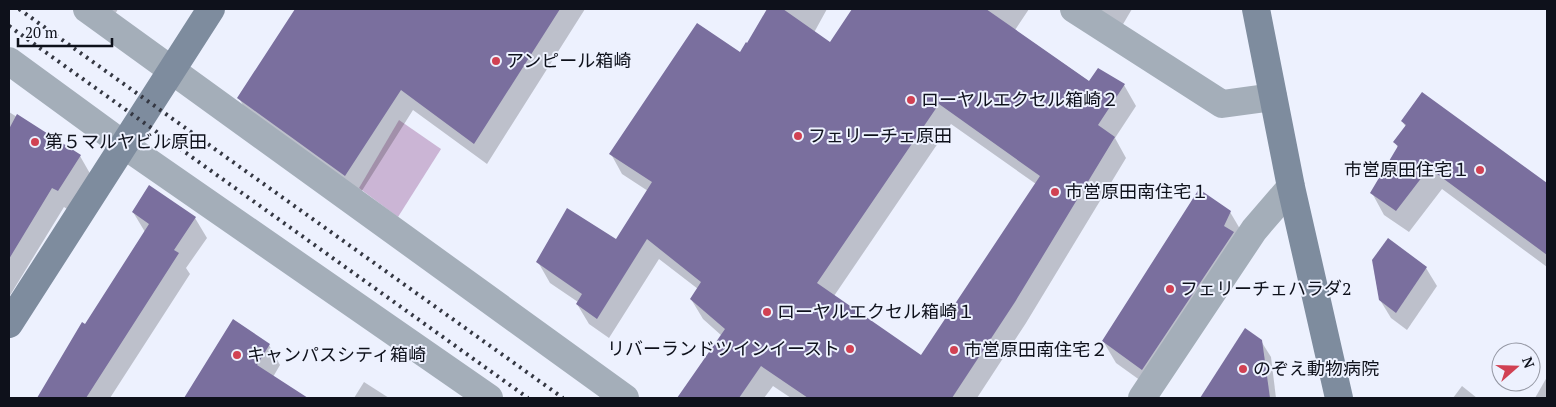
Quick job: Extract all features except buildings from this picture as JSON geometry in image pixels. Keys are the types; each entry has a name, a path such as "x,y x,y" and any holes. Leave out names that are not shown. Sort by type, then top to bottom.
{"street":[{"path":"87,9 173,69 625,398"},
{"path":"9,324 212,9"},
{"path":"1074,9 1222,104 1274,97"},
{"path":"1256,9 1291,187 1339,398"},
{"path":"9,61 124,145 489,398"},
{"path":"1142,398 1254,230 1291,187"}],"shaded area":[{"path":"399,120 441,149 398,217 359,188"}],"railway":[{"path":"19,9 563,398"},
{"path":"9,26 528,398"}],"place":[{"name":"アンピール箱崎","path":"496,61"},
{"name":"ローヤルエクセル箱崎２","path":"911,100"},
{"name":"フェリーチェ原田","path":"798,136"},
{"name":"第５マルヤビル原田","path":"35,142"},
{"name":"市営原田住宅１","path":"1480,170"},
{"name":"市営原田南住宅１","path":"1055,192"},
{"name":"フェリーチェハラダ2","path":"1170,289"},
{"name":"ローヤルエクセル箱崎１","path":"767,312"},
{"name":"リバーランドツインイースト","path":"850,349"},
{"name":"市営原田南住宅２","path":"954,350"},
{"name":"キャンパスシティ箱崎","path":"237,355"},
{"name":"のぞえ動物病院","path":"1243,369"}]}
